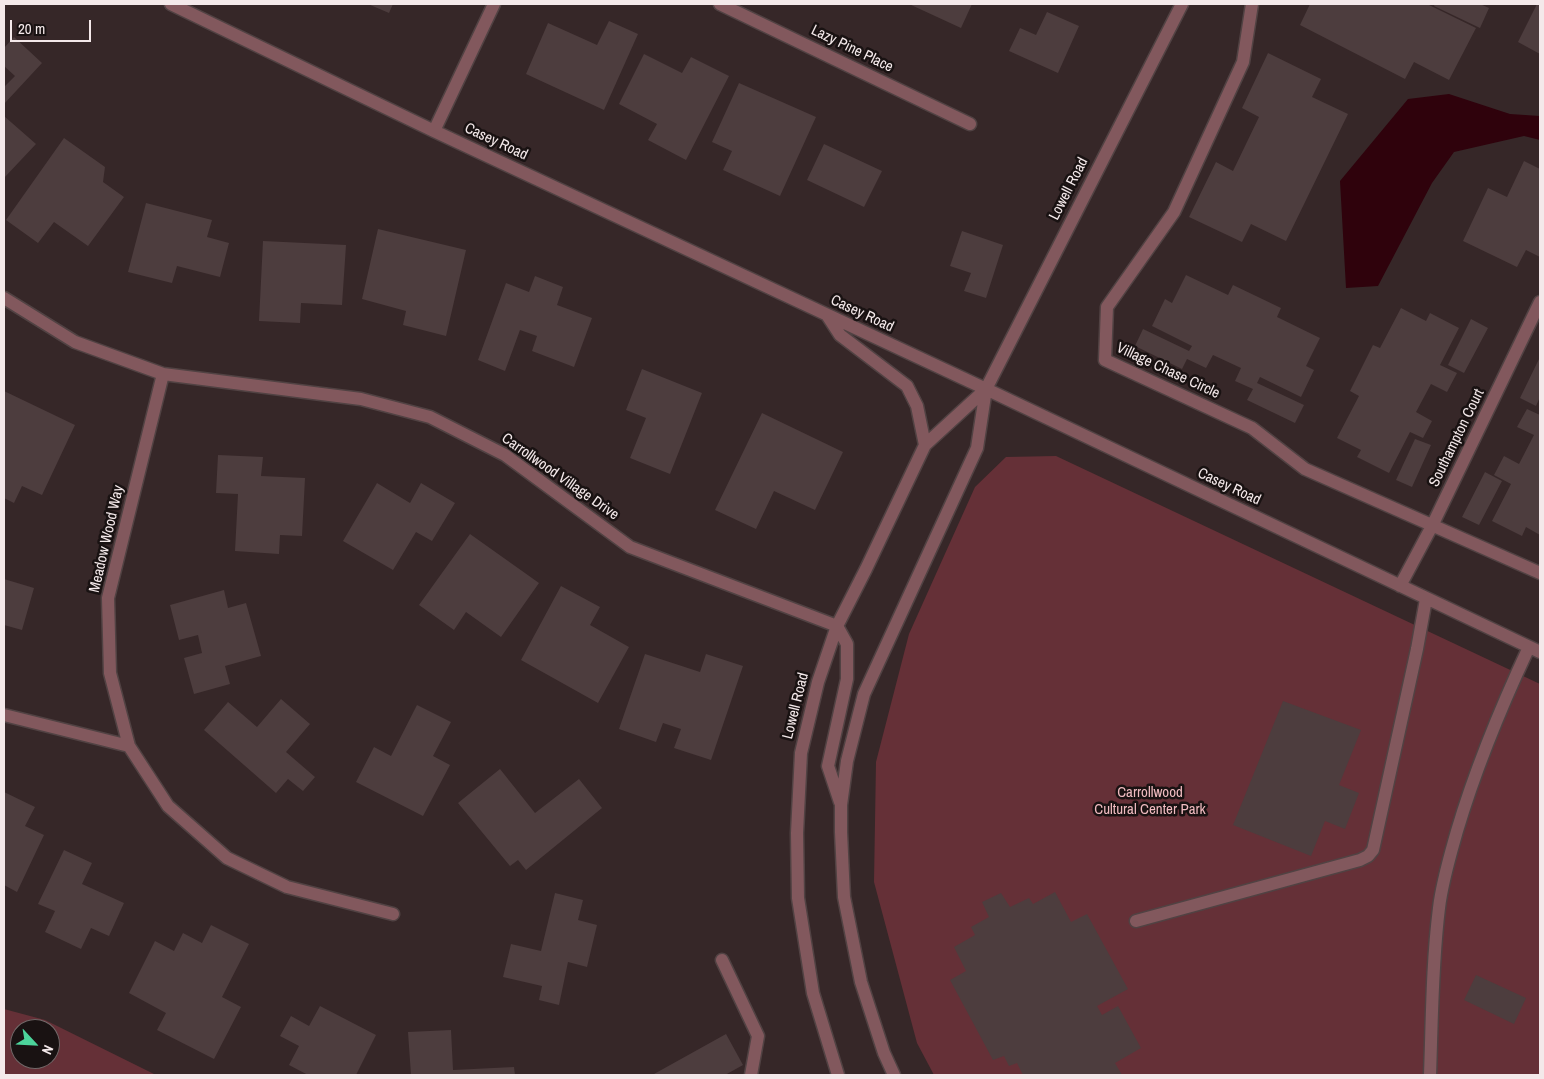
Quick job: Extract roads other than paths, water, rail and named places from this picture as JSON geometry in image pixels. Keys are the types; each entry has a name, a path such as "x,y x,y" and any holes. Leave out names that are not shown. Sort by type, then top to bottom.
{"street":[{"name":"Casey Road","path":"171,4 434,131 986,389 1534,649"},
{"path":"434,131 494,4"},
{"name":"Lazy Pine Place","path":"720,4 970,124"},
{"name":"Lowell Road","path":"894,1075 884,1053 861,982 844,897 841,805 847,761 864,694 976,448 986,389 1182,4"},
{"name":"Village Chase Circle","path":"1252,4 1243,62 1174,212 1107,308 1104,360 1252,428 1305,469 1540,573"},
{"name":"Carrollwood Village Drive","path":"4,298 75,342 163,374 361,399 430,417 505,455 630,547 838,626"},
{"name":"Southampton Court","path":"1400,586 1432,526 1540,302"},
{"path":"827,315 840,335 907,386 917,406 924,445"},
{"name":"Meadow Wood Way","path":"163,374 108,598 110,673 129,746 168,806 227,858 287,887 392,914"},
{"name":"Lowell Road","path":"838,1075 813,994 798,898 797,833 801,753 818,682 838,626 924,445 986,389"},
{"path":"1136,921 1360,860 1368,856 1373,850 1417,649 1426,598"},
{"path":"838,626 847,644 847,679 828,766 841,805"},
{"path":"1430,1075 1433,966 1439,907 1449,858 1468,795 1500,709 1534,649"},
{"path":"4,715 129,746"},
{"path":"722,960 758,1036 751,1075"}],"park label":[{"name":"Carrollwood Cultural Center Park","path":"1150,802"}]}
